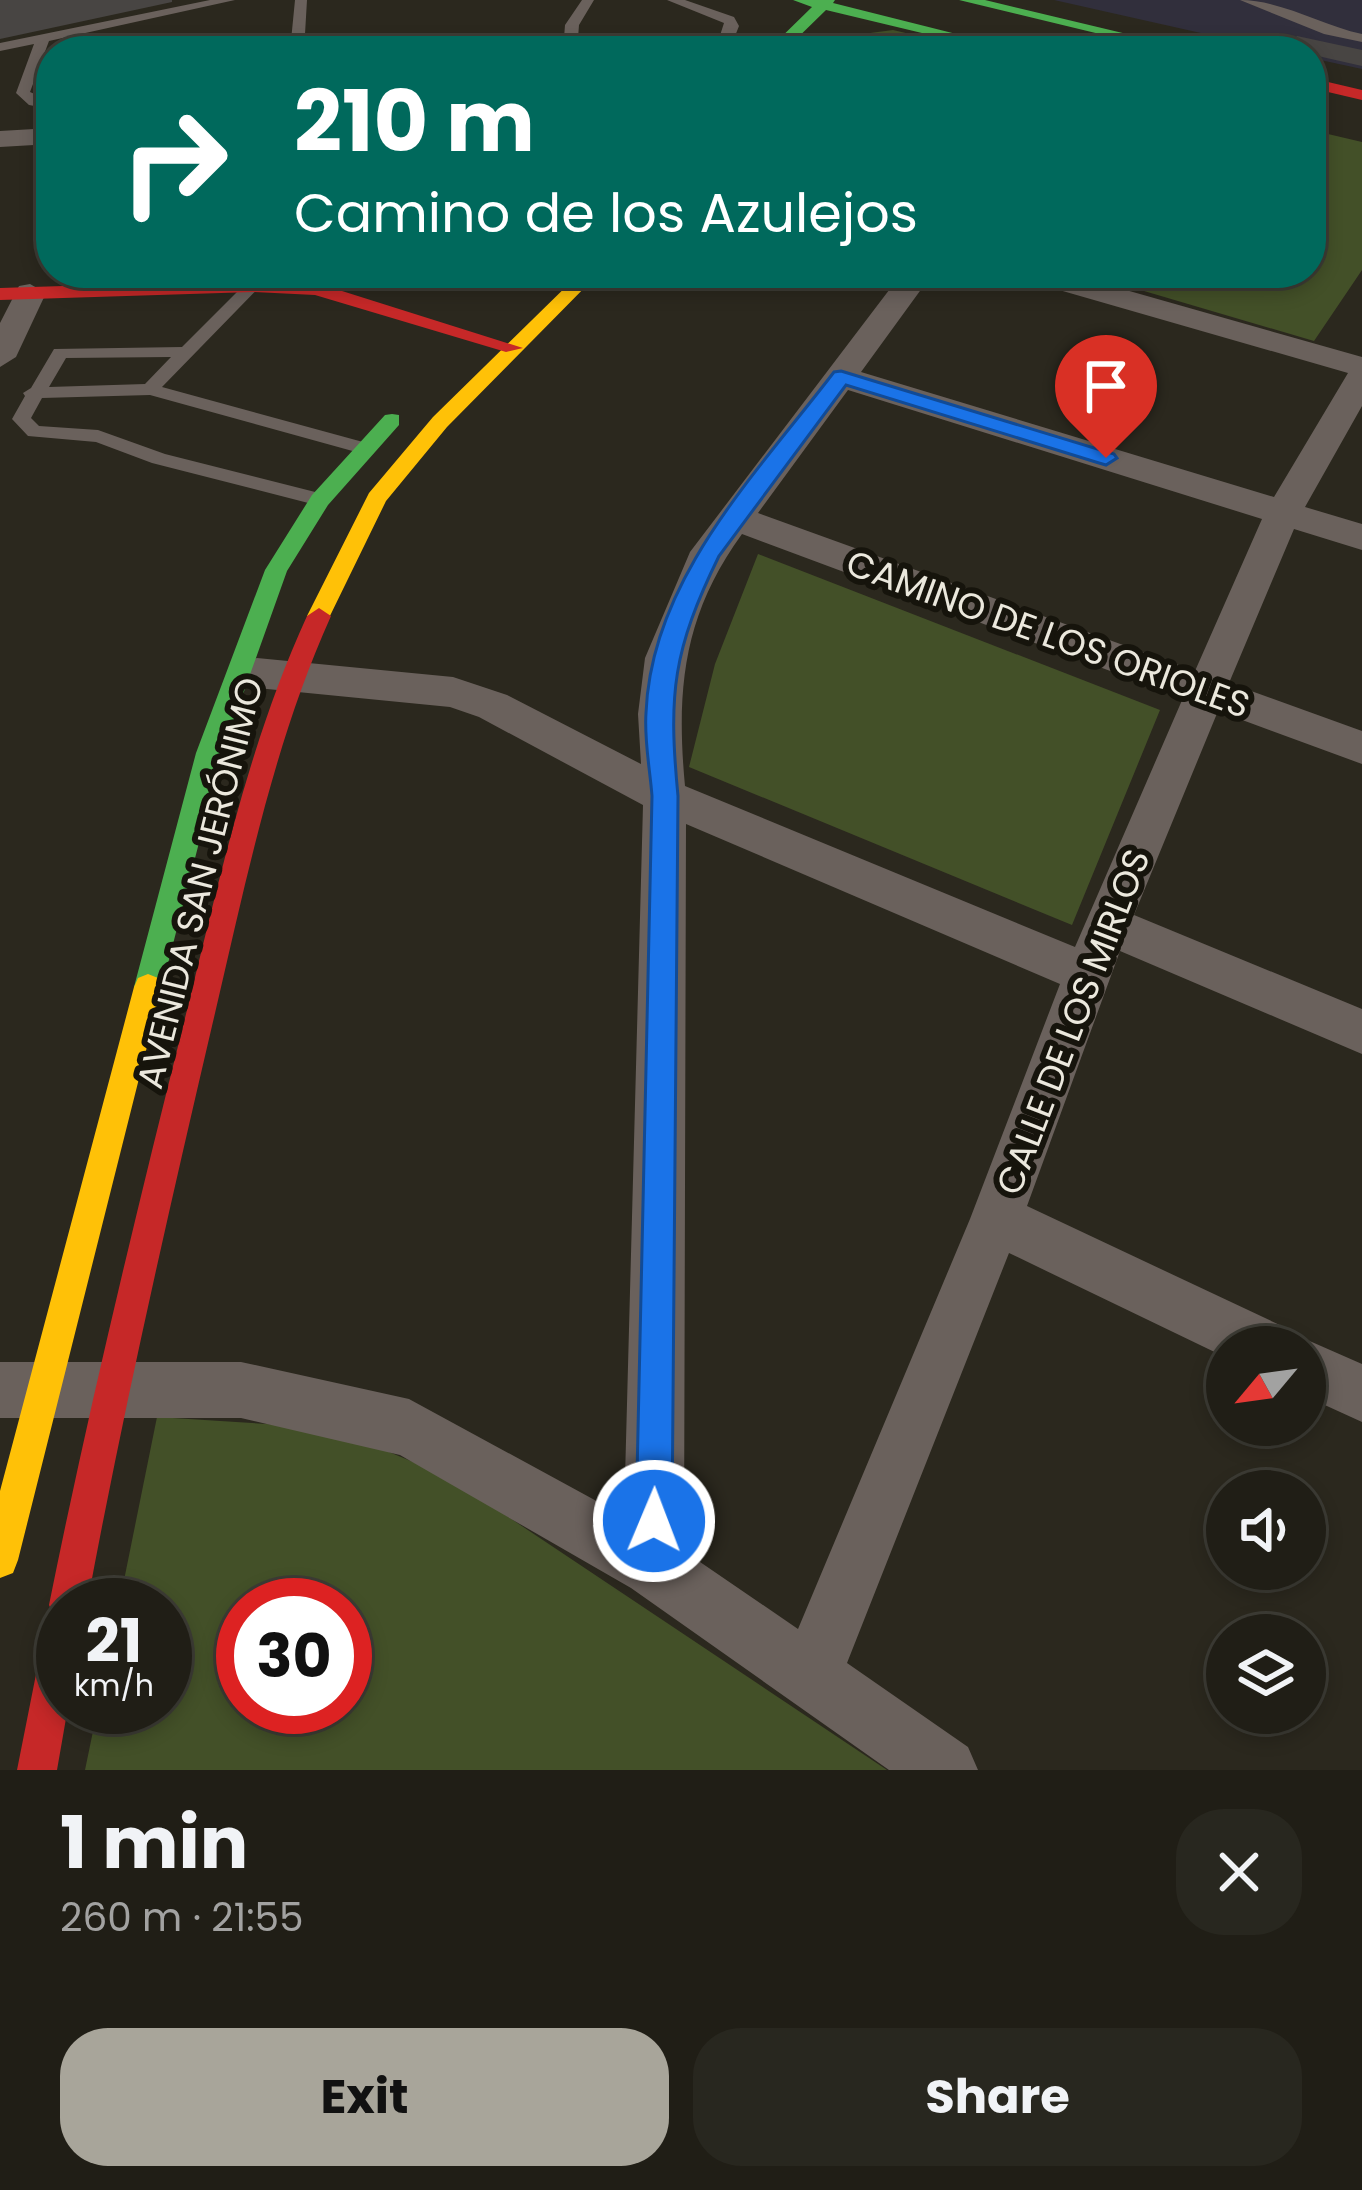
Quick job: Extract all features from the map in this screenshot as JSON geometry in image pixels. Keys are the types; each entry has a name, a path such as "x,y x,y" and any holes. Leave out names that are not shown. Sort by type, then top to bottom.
{"street":[{"path":"966,0 1124,36"},
{"path":"788,36 816,2 865,7 965,36"},
{"path":"833,36 865,7"},
{"path":"1326,87 1362,95"},
{"path":"0,139 36,137"},
{"path":"0,357 15,294 113,288"},
{"path":"310,288 483,328 513,348"},
{"name":"AVENIDA SAN JERÓNIMO","path":"73,1578 110,1388 241,849 289,676 346,552 377,498 440,422 575,288"},
{"path":"653,1567 665,796 658,714 665,658 709,553 906,288"},
{"path":"1085,288 1362,367"},
{"path":"444,365 483,328"},
{"path":"841,377 1362,537"},
{"name":"CALLE DE LOS MIRLOS","path":"809,1679 996,1219 1087,974 1205,693 1282,513 1362,377"},
{"name":"AVENIDA SAN JERÓNIMO","path":"0,1560 22,1390 237,671 275,570 320,500 406,404"},
{"name":"CAMINO DE LOS ORIOLES","path":"735,518 1362,748"},
{"path":"237,671 452,692 493,706 665,796 1087,974"},
{"path":"1108,925 1362,1032"},
{"path":"996,1219 1220,1326"},
{"path":"1326,1376 1362,1394"},
{"path":"22,1390 241,1390 409,1428 653,1567 945,1770"},
{"path":"37,1770 44,1734"}],"lane":[{"path":"54,36 229,0"},
{"path":"298,36 301,0"},
{"path":"571,36 588,0"},
{"path":"673,0 729,20 727,36"},
{"path":"1246,0 1324,36"},
{"path":"1326,36 1362,38"},
{"path":"0,47 36,40"},
{"path":"36,59 23,93 36,102"},
{"path":"150,388 250,288"},
{"path":"185,352 65,352 53,359 21,419 27,430 98,436 159,459 320,500"},
{"path":"32,393 150,388 367,449"}],"shaded area":[{"path":"1054,0 1362,0 1362,69 1326,61 1326,36 1214,36"}],"green space":[{"path":"893,30 918,36 854,36"},
{"path":"1326,134 1362,142 1362,270 1314,341 1134,288 1326,288"},
{"path":"758,554 1160,710 1072,925 689,767 715,664"},
{"path":"157,1417 331,1428 447,1476 887,1770 85,1770 92,1734 192,1734 192,1578 124,1578"}],"building":[{"path":"0,0 172,0 172,2 0,39"},
{"path":"1326,42 1362,50 1362,66 1326,58"}],"traffic: fast":[{"path":"800,0 952,36"},
{"path":"791,36 828,0"},
{"path":"966,0 1124,36"},
{"path":"148,987 209,753 276,570 320,500 392,420"}],"traffic: slow":[{"path":"319,616 377,498 440,422 575,288"},
{"path":"0,1560 148,987"}],"traffic: jam":[{"path":"1326,87 1362,95"},
{"path":"0,294 190,288"},
{"path":"295,288 316,289 513,348"},
{"path":"73,1578 132,1301 239,853 281,708 319,616"},
{"path":"37,1770 44,1734"}],"route":[{"path":"654,1521 665,796 658,714 665,658 694,582 709,553 841,377 1106,458"}]}
